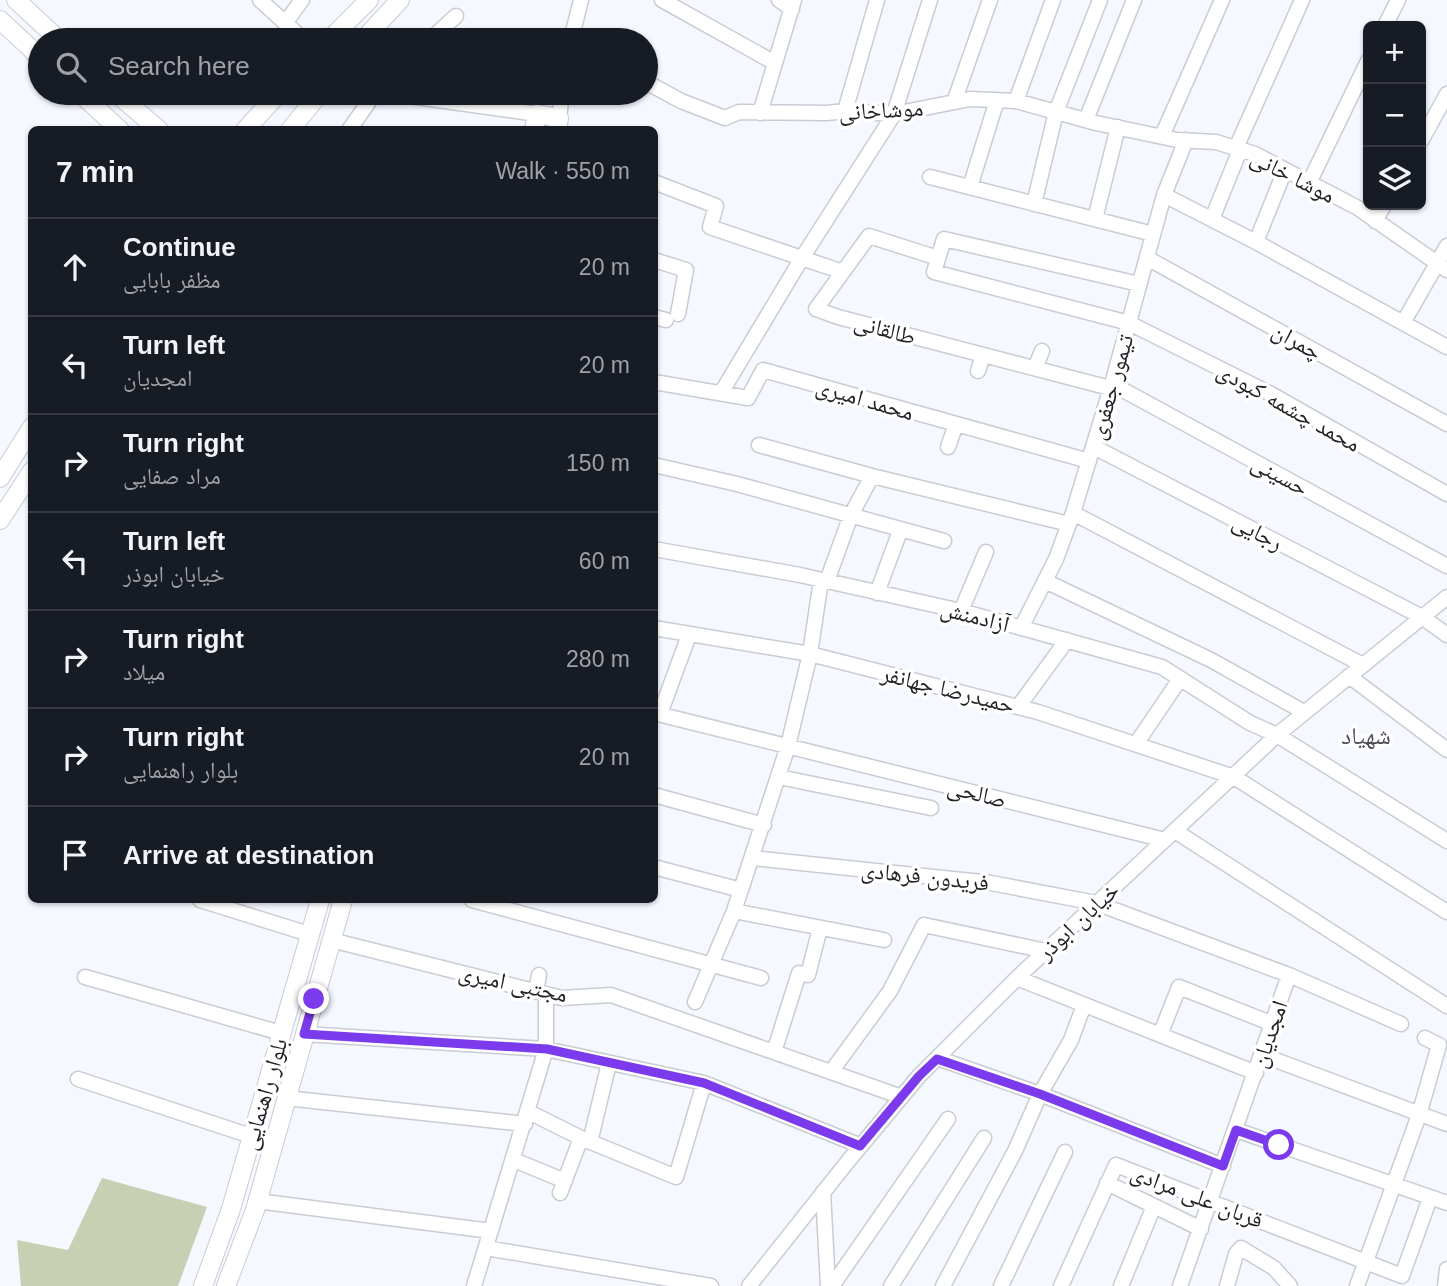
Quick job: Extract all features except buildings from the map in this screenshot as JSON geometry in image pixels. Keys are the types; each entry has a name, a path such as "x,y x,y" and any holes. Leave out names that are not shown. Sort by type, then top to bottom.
{"main road":[{"path":"16,0 46,28"},
{"path":"341,28 369,0"},
{"path":"374,28 400,0"},
{"path":"0,20 28,46"},
{"path":"93,105 116,126"},
{"path":"130,105 154,126"},
{"path":"249,126 268,105"},
{"path":"293,126 310,105"},
{"path":"535,122 558,124"},
{"path":"0,478 28,433"},
{"path":"0,520 28,477"},
{"name":"بلوار راهنمایی","path":"203,1286 232,1209 319,903"},
{"name":"بلوار راهنمایی","path":"226,1286 257,1201 342,903"}],"street":[{"path":"260,0 291,28"},
{"path":"285,23 302,0"},
{"path":"574,28 581,0"},
{"path":"662,0 775,63"},
{"path":"760,113 793,5 779,0"},
{"path":"845,111 877,0"},
{"path":"721,393 802,258 894,114 930,0"},
{"path":"954,102 990,0"},
{"path":"1016,101 1053,0"},
{"path":"1034,204 1056,112 1100,0"},
{"path":"1086,120 1134,0"},
{"path":"1162,136 1222,0"},
{"path":"1212,219 1238,149 1302,0"},
{"path":"1388,21 1398,0"},
{"path":"443,28 456,16"},
{"path":"1309,183 1363,71"},
{"name":"موشاخانی","path":"658,88 725,118 739,112 845,111 894,114 970,99 997,100 1016,101 1086,120 1162,136"},
{"path":"1426,132 1447,94"},
{"path":"970,187 997,100"},
{"path":"352,126 367,105"},
{"path":"448,105 535,122"},
{"path":"558,124 560,105"},
{"path":"1095,219 1118,127"},
{"name":"موشا خانی","path":"1162,136 1216,142 1255,154 1357,208 1442,266"},
{"name":"تیمور جعفری","path":"1021,628 1045,581 1071,519 1164,195 1186,140"},
{"path":"1256,242 1284,170"},
{"path":"930,177 1153,234"},
{"path":"658,184 716,206 710,227 843,272"},
{"path":"1164,195 1256,242 1447,348"},
{"path":"1375,221 1381,210"},
{"name":"طالقانی","path":"936,265 869,236 816,309 838,317 1111,386"},
{"path":"936,265 944,239 1139,284"},
{"path":"1403,323 1442,266 1447,246"},
{"name":"چمران","path":"1147,258 1447,424"},
{"path":"658,261 686,270 666,317"},
{"name":"محمد چشمه کبودی","path":"936,265 1129,323 1271,394 1447,494"},
{"path":"1035,368 1042,351"},
{"path":"978,371 984,355"},
{"name":"محمد امیری","path":"658,383 748,398 763,370 956,424 1091,454"},
{"name":"حسینی","path":"1111,386 1447,566"},
{"path":"948,447 956,424"},
{"path":"759,445 872,475 1071,519 1363,665"},
{"name":"رجایی","path":"1091,454 1422,617 1447,635"},
{"path":"658,466 737,484 944,541"},
{"path":"695,1002 734,911 779,777 810,654 824,581 851,515 872,475"},
{"path":"877,593 900,530"},
{"name":"آزادمنش","path":"658,550 824,581 961,611 1161,667 1250,723 1278,735 1447,841"},
{"path":"961,611 986,552"},
{"path":"1045,581 1210,660 1304,712"},
{"name":"خیابان ابوذر","path":"749,1286 902,1097 1017,978 1278,735 1447,597"},
{"name":"حمیدرضا جهانفر","path":"658,629 810,654 1018,707 1234,777 1447,912"},
{"path":"658,712 689,635"},
{"path":"1018,707 1066,640"},
{"path":"1349,676 1447,750"},
{"path":"1136,744 1180,679"},
{"name":"صالحی","path":"658,714 1170,835 1447,1006"},
{"path":"779,777 931,808"},
{"path":"658,796 764,825"},
{"name":"فریدون فرهادی","path":"753,858 991,883 1096,903"},
{"path":"658,868 741,890"},
{"path":"210,903 309,934"},
{"path":"483,903 761,978"},
{"name":"امجدیان","path":"1096,903 1289,975 1180,1286"},
{"path":"734,911 884,940"},
{"path":"831,1072 890,991 924,925 1046,951"},
{"path":"774,1052 799,973 808,975 820,928"},
{"name":"مجتبی امیری","path":"331,940 562,998 611,995 902,1097"},
{"path":"474,1286 547,1049 539,975"},
{"path":"1289,975 1401,1024"},
{"path":"85,977 281,1033"},
{"path":"1017,978 1256,1073"},
{"path":"1160,1035 1178,987 1273,1024"},
{"path":"943,1286 1015,1151 1040,1094 1071,1040 1084,1005"},
{"path":"304,1034 547,1049 704,1083 860,1146"},
{"path":"1357,1286 1419,1115 1439,1045 1425,1038"},
{"path":"1262,1055 1447,1124"},
{"path":"937,1059 1040,1094 1223,1166"},
{"path":"514,1160 562,1187 586,1140 608,1063"},
{"path":"78,1079 251,1136"},
{"path":"285,1098 527,1118 676,1177 704,1083"},
{"path":"830,1286 948,1119"},
{"path":"1236,1130 1447,1203"},
{"path":"891,1286 984,1138"},
{"path":"1001,1286 1065,1152"},
{"name":"قربان علی مرادی","path":"1061,1286 1116,1165 1402,1276 1430,1198"},
{"path":"1107,1183 1200,1229"},
{"path":"823,1192 830,1286"},
{"path":"257,1201 491,1231"},
{"path":"1121,1286 1154,1206"},
{"path":"486,1248 711,1286"},
{"path":"1227,1286 1236,1254 1241,1248 1274,1268 1290,1286"},
{"path":"1445,1286 1447,1269"},
{"path":"1387,1286 1388,1270"}],"green space":[{"path":"102,1178 207,1207 178,1286 21,1286 17,1240 68,1250"}],"district":[{"name":"شهیاد","path":"1366,736"}],"route":[{"path":"314,999 304,1034 547,1049 704,1083 860,1146 919,1076 937,1059 1040,1094 1223,1166 1236,1130 1279,1145"}]}
